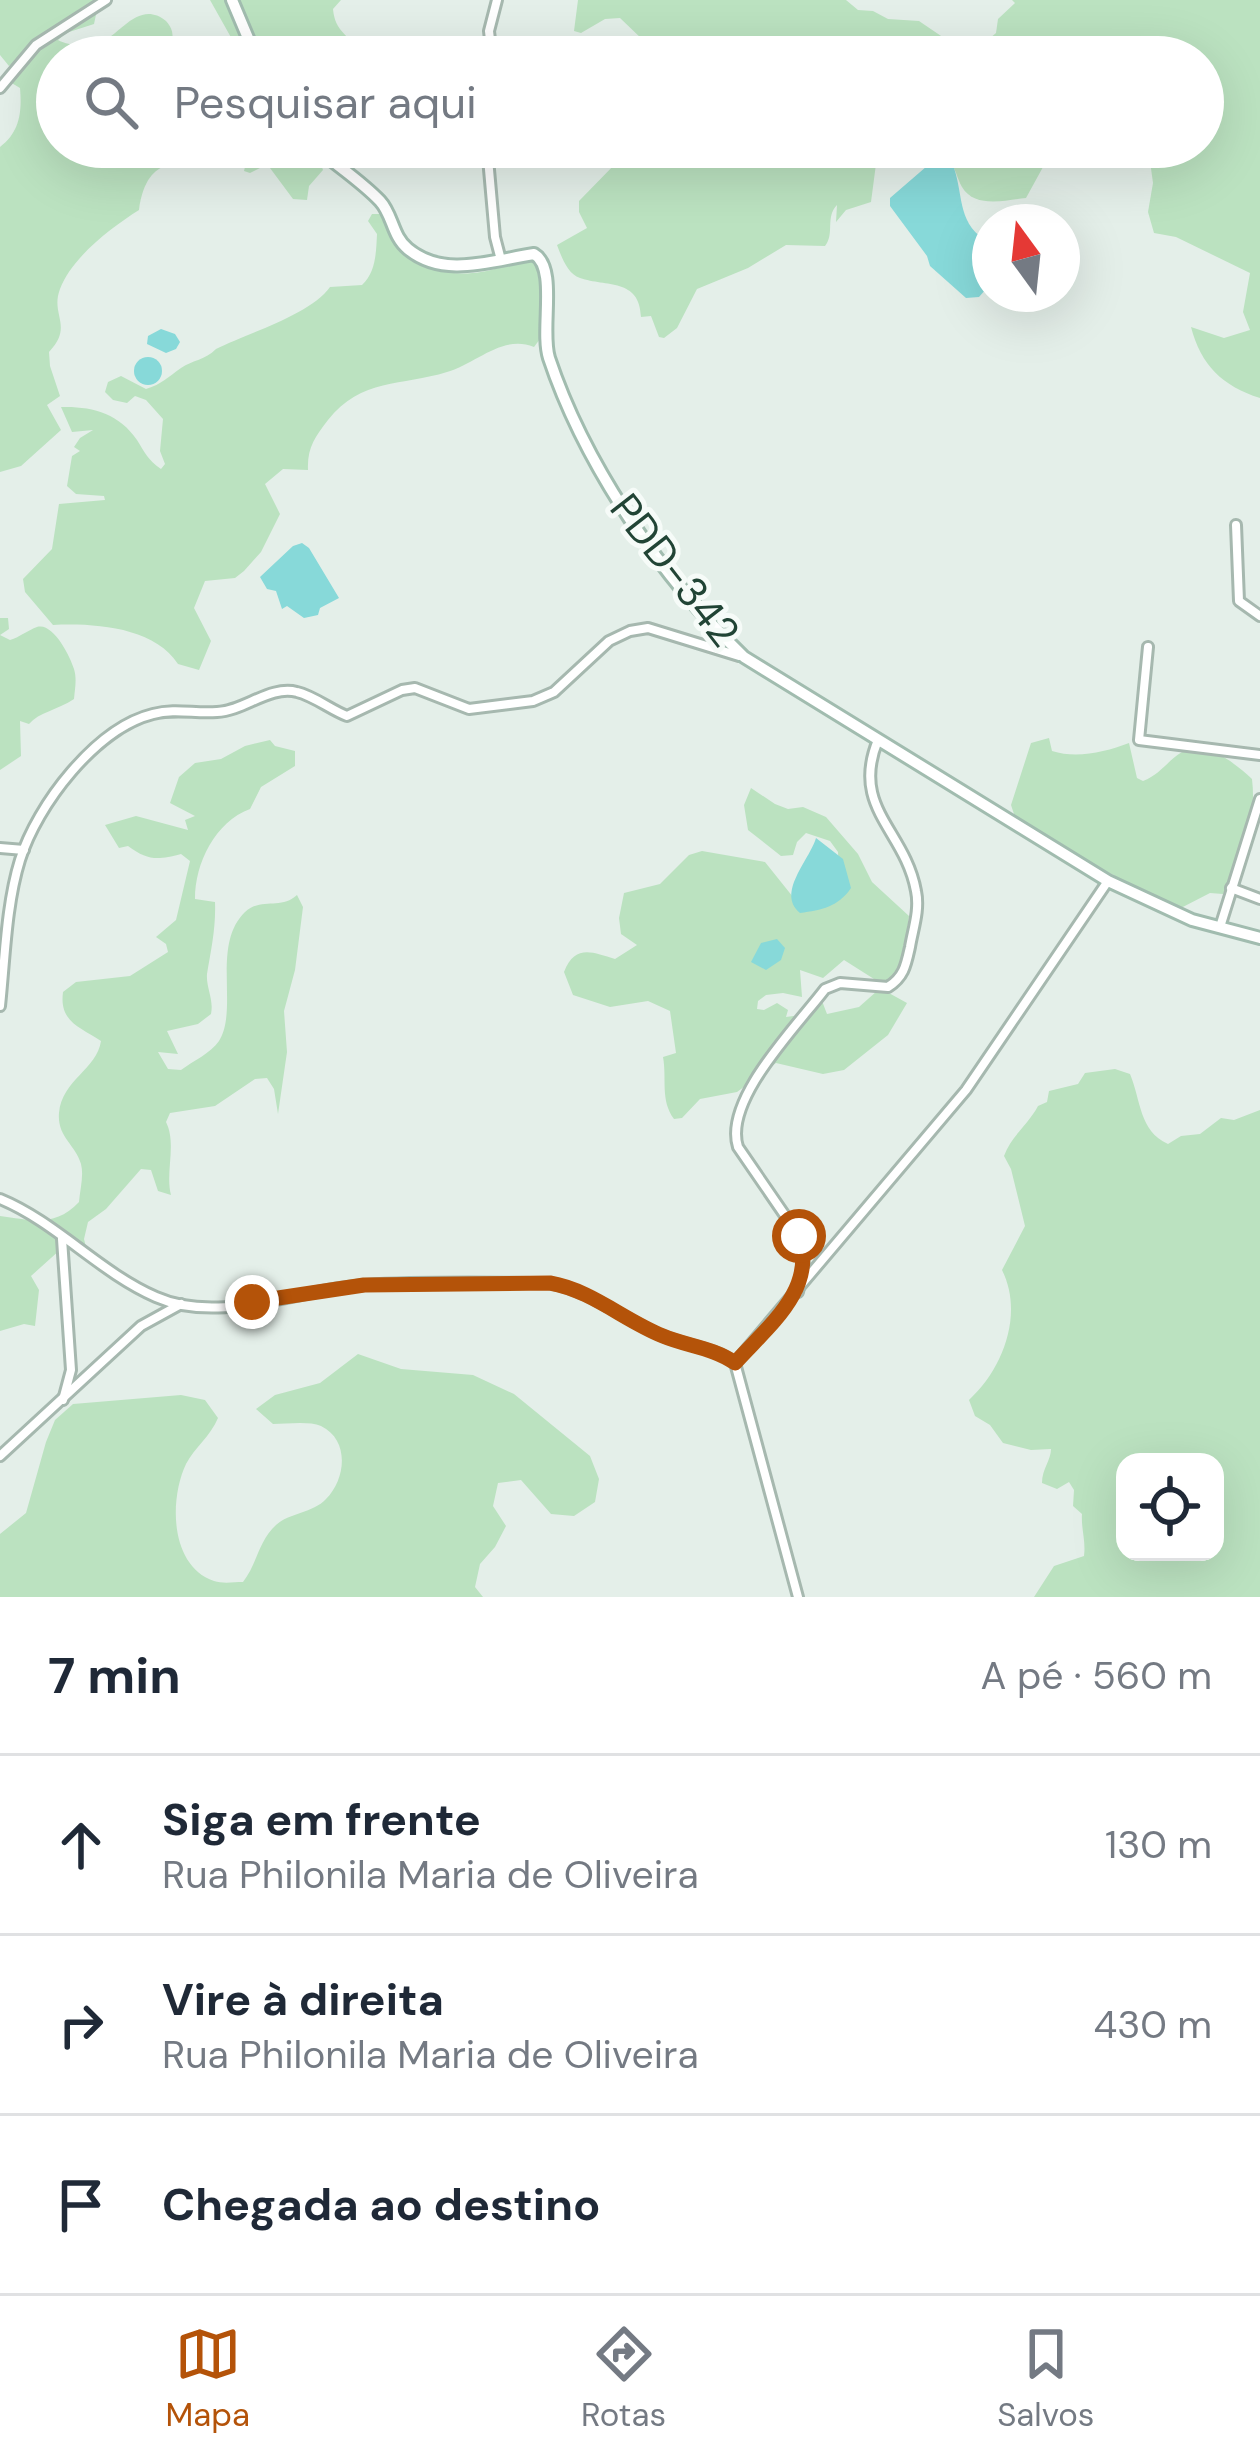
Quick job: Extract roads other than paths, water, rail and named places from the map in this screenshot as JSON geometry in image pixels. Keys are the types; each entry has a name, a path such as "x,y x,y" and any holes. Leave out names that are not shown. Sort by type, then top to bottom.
{"street":[{"path":"50,36 106,0"},
{"path":"232,0 247,36"},
{"path":"490,36 497,0"},
{"path":"0,88 36,45"},
{"name":"PDD-342","path":"341,168 382,202 396,235 408,249 432,262 455,266 534,254 542,259 547,269 544,323 550,360 595,463 609,489 710,624 744,657 1108,881 1192,920 1260,938"},
{"path":"489,168 501,260"},
{"path":"1236,525 1239,601 1260,616"},
{"path":"0,1006 3,945 24,850 51,802 96,746 147,715 175,709 218,712 280,692 297,692 347,716 415,688 469,709 533,701 554,692 609,641 648,628 744,657"},
{"path":"1148,646 1139,740 1260,755"},
{"path":"798,1292 804,1264 799,1236 734,1135 745,1095 825,988 840,983 888,988 905,969 917,893 870,793 868,775 878,740"},
{"path":"1220,927 1260,799"},
{"path":"0,848 24,850"},
{"path":"735,1363 966,1090 1108,881"},
{"path":"1231,888 1260,899"},
{"path":"0,1199 158,1298 181,1304 220,1306 364,1285 550,1283 571,1289 661,1336 724,1354 735,1363 798,1597"},
{"path":"62,1239 71,1370 63,1402"},
{"path":"0,1456 141,1326 181,1304"}],"water":[{"path":"925,168 954,168 972,228 972,298 966,298 930,266 890,206 890,198"},
{"path":"161,329 175,334 180,342 176,349 166,353 147,344 148,336"},
{"path":"148,357 158,361 162,371 158,381 148,385 138,381 134,371 138,361"},
{"path":"302,543 339,598 320,608 318,615 304,618 287,606 282,609 276,591 267,589 260,577"},
{"path":"816,838 843,859 851,888 829,906 800,913 791,896"},
{"path":"777,939 785,948 781,960 766,970 751,962 761,943"}]}
